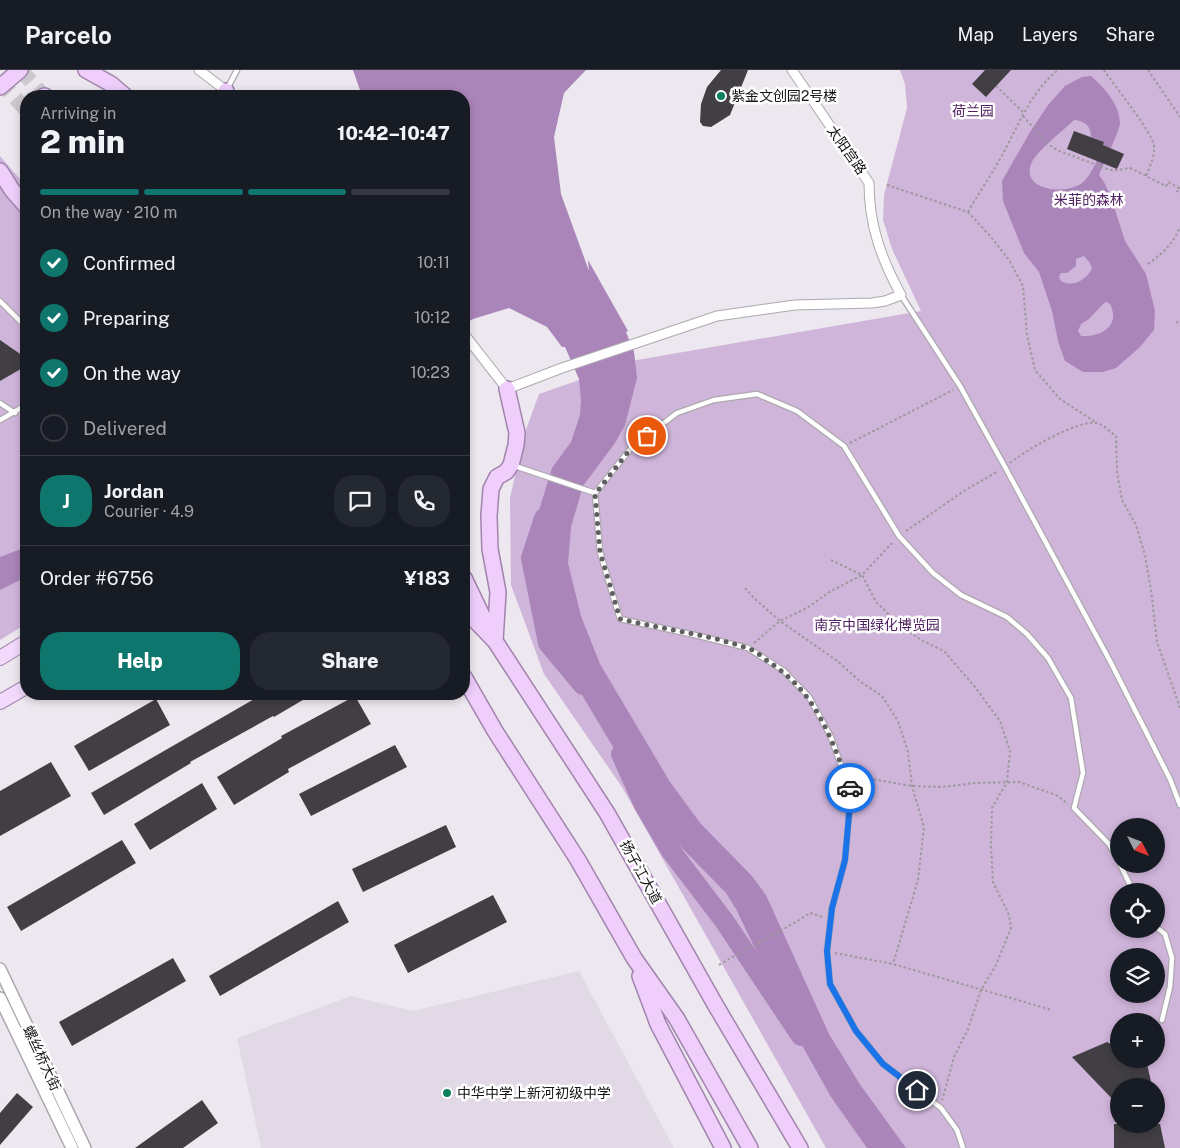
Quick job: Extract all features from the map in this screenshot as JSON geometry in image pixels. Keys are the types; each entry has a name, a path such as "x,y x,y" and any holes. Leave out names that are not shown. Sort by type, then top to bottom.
{"highway":[{"path":"0,87 20,70"},
{"path":"86,70 118,90"},
{"path":"0,171 20,199"},
{"path":"494,641 498,592 490,549 488,516 491,489 497,477 506,472 511,465 516,445 517,434 507,389"},
{"path":"470,591 494,641"},
{"name":"扬子江大道","path":"470,615 494,641 607,812 716,1006 800,1148"},
{"path":"470,687 495,731 578,860 634,958 677,1020 750,1148"},
{"path":"470,700 495,731"},
{"path":"634,958 658,1024 723,1148"}],"main road":[{"path":"0,658 20,646"},
{"path":"0,702 20,690"}],"street":[{"path":"198,70 223,90"},
{"name":"太阳宫路","path":"792,70 869,182 869,204 876,237 882,256 901,295"},
{"path":"470,342 507,389 562,368 716,316 795,305 872,303 885,301 901,295"},
{"name":"螺丝桥大街","path":"0,969 85,1148"},
{"name":"螺丝桥大街","path":"0,998 72,1148"}],"lane":[{"path":"230,90 237,70"},
{"path":"901,295 960,386 1005,466 1110,661 1170,779 1180,805"},
{"path":"0,300 20,321"},
{"path":"963,1148 957,1130 941,1108 883,1064 856,1031 830,984 827,951 832,908 845,860 851,792 830,735 809,697 784,671 748,648 620,619 600,552 595,494 632,447 677,414 714,400 757,394 798,411 844,446 899,536 933,573 961,595 1007,617 1027,634 1048,658 1071,698 1082,773 1074,808 1110,846"},
{"path":"0,403 15,413"},
{"path":"0,420 20,409"},
{"path":"511,465 595,494"},
{"path":"1164,1013 1170,987 1172,958 1165,934"}],"path":[{"path":"968,212 1024,114 1040,89 1058,70"},
{"path":"1104,70 1154,144 1152,161 1147,176"},
{"path":"1148,70 1180,117"},
{"path":"996,86 1024,114 1048,144 1057,150 1102,167 1118,170 1130,168 1166,186 1168,182 1179,188 1177,191 1180,192"},
{"path":"887,185 968,212 1009,260 1023,286 1027,335 1035,370 1060,399 1116,436 1117,472 1122,500 1136,525 1145,555 1157,642 1180,708"},
{"path":"1148,264 1166,251 1174,241 1180,227"},
{"path":"1176,323 1180,320"},
{"path":"844,446 960,386"},
{"path":"748,648 780,621 807,608 830,591 862,576 899,536 964,490 1005,466 1020,454 1080,424 1098,423"},
{"path":"832,560 862,576 876,602 903,628 923,641 944,651 975,687 1000,721 1010,751 1006,782 992,808 991,848 993,882 1009,915 1010,928 996,965 981,990 968,1029 954,1057 941,1108"},
{"path":"745,588 755,600 780,621 836,660 860,682 882,696 898,721 908,752 912,786 924,827 918,880 893,964"},
{"path":"845,775 876,778 912,786 942,787 975,783 1019,782 1056,795 1074,808"},
{"path":"719,965 810,913 823,917"},
{"path":"827,951 893,964 1052,1010"}],"shaded area":[{"path":"353,70 586,70 564,93 554,137 561,194 589,271 588,260 628,331 626,332 634,352 637,378 625,425 615,443 583,486 571,527 568,563 581,616 600,664 670,782 701,824 751,875 766,895 829,1034 859,1083 906,1148 867,1148 831,1097 798,1038 736,909 726,893 676,842 643,797 570,675 549,621 535,558 537,517 552,468 571,442 580,415 579,379 565,347 562,347 547,327 509,308 470,321 470,90 360,90"},
{"path":"1091,76 1096,80 1114,103 1119,116 1119,127 1099,175 1111,197 1125,241 1146,274 1155,311 1154,330 1140,347 1116,368 1103,372 1083,372 1065,361 1058,341 1052,311 1039,272 1024,253 1003,201 1002,181 1030,132 1048,105 1065,86 1082,77","holes":["1074,120 1084,123 1089,127 1091,137 1104,142 1093,169 1086,179 1075,187 1057,189 1039,185 1033,180 1030,173 1031,164 1044,147","1084,256 1092,268 1078,282 1064,283 1060,280 1059,276 1061,273 1067,273 1076,266 1076,259","1104,303 1110,304 1113,312 1111,324 1107,329 1096,335 1081,336 1078,331 1081,324 1089,319"]},
{"path":"20,549 20,580 0,590 0,557"},
{"name":"中华中学上新河初级中学","path":"579,971 674,1148 261,1148 237,1038 351,996 413,1011"}],"green space":[{"name":"南京中国绿化博览园","path":"900,70 1180,70 1180,1148 826,1148 622,787 544,674 511,585 510,498 524,435 539,394 637,360 921,311 892,249 883,220 884,195 907,108 905,84"},
{"path":"0,156 20,179 20,628 0,640"}],"building":[{"name":"紫金文创园2号楼","path":"721,70 748,70 730,115 711,127 703,126 700,122 701,104 707,87"},
{"path":"985,70 1011,70 986,97 972,84"},
{"path":"1074,131 1104,142 1103,145 1124,154 1117,169 1067,149"},
{"path":"0,340 20,354 20,369 0,381"},
{"path":"154,700 157,700 170,725 89,771 74,746"},
{"path":"253,700 303,700 190,762 104,815 91,793"},
{"path":"348,700 357,700 371,724 288,769 289,772 234,805 217,777 282,738 281,736"},
{"path":"395,745 407,767 311,816 299,794"},
{"path":"51,762 71,796 0,836 0,791"},
{"path":"202,783 217,809 150,850 134,824"},
{"path":"446,825 456,847 363,892 352,869"},
{"path":"122,840 136,863 21,931 7,907"},
{"path":"493,895 507,922 408,973 394,945"},
{"path":"338,901 349,922 220,996 209,976"},
{"path":"173,958 186,981 72,1046 59,1022"},
{"path":"1107,1042 1110,1044 1110,1068 1148,1068 1150,1078 1110,1078 1110,1097 1072,1057"},
{"path":"17,1093 33,1107 0,1145 0,1113"},
{"path":"202,1100 218,1123 183,1148 135,1148"},
{"path":"1114,1133 1162,1133 1165,1148 1114,1148"}],"waterway":[{"path":"544,518 531,558 548,643 583,685"},
{"path":"621,754 644,805 671,851 725,922 801,1036"}],"tunnel":[{"path":"21,70 39,90"},
{"path":"0,81 20,103"}],"way so far":[{"path":"647,436 632,447 595,494 600,552 620,619 748,648 784,671 809,697 830,735 850,788"}],"place":[{"name":"紫金文创园2号楼","path":"721,96"},
{"name":"中华中学上新河初级中学","path":"447,1093"}],"route":[{"path":"850,788 845,860 832,908 827,951 830,984 856,1031 883,1064 917,1090"}],"park label":[{"name":"荷兰园","path":"973,111"},
{"name":"米菲的森林","path":"1089,200"}]}
